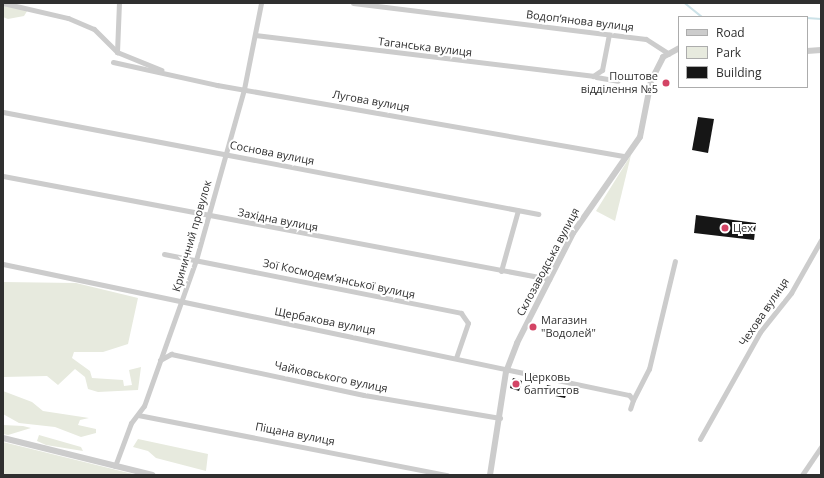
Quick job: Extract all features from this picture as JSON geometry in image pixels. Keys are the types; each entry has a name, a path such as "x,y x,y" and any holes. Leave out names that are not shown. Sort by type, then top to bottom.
{"street":[{"path":"4,3 68,18 94,30 117,52 175,76"},
{"path":"117,52 119,3"},
{"name":"Криничний провулок","path":"115,466 144,406 159,361 169,343 183,303 210,217 244,89 261,3"},
{"name":"Водоп’янова вулиця","path":"353,3 646,40 669,54"},
{"name":"Таганська вулиця","path":"255,35 593,76 618,81"},
{"path":"593,76 602,70 610,35"},
{"path":"669,54 678,49"},
{"path":"808,51 821,50"},
{"name":"Склозаводська вулиця","path":"490,475 507,368 549,279 573,233 625,156 640,137 651,81 664,57 669,54"},
{"name":"Лугова вулиця","path":"113,62 244,89 625,156"},
{"name":"Соснова вулиця","path":"3,112 538,214"},
{"name":"Західна вулиця","path":"3,176 210,217 549,279"},
{"path":"501,271 518,210"},
{"name":"Чехова вулиця","path":"700,439 760,332 791,293 821,240"},
{"name":"Зої Космодем’янської вулиця","path":"164,254 461,313 468,323 456,357"},
{"path":"630,409 649,369 675,261"},
{"name":"Щербакова вулиця","path":"3,264 183,303 507,368 629,395 633,400"},
{"path":"159,361 171,354 169,343"},
{"name":"Чайковського вулиця","path":"171,354 379,398 500,418"},
{"path":"144,406 149,416"},
{"name":"Піщана вулиця","path":"138,416 149,416 447,475"},
{"path":"3,438 153,475"},
{"path":"802,475 821,447"}],"green space":[{"path":"3,3 29,8 24,16 8,19 3,17"},
{"path":"631,155 615,221 596,211"},
{"path":"3,282 76,283 138,298 128,344 103,352 74,352 72,358 90,371 92,378 123,380 124,386 132,385 129,370 141,367 138,390 98,392 88,389 85,377 75,369 58,385 47,376 3,377"},
{"path":"3,391 32,402 43,411 89,418 80,420 78,425 96,429 96,433 81,437 55,427 19,423 3,414"},
{"path":"3,425 31,428 8,435 3,434"},
{"path":"39,435 81,447 83,451 46,445 37,441"},
{"path":"138,439 208,454 206,471 156,458 148,451 133,447"},
{"path":"3,442 133,474 136,475 3,475"}],"building":[{"path":"698,117 714,119 708,153 692,150"},
{"name":"Цех","path":"696,215 756,223 754,240 694,233"},
{"name":"Церковь баптистов","path":"513,378 522,381 519,391 510,388"},
{"path":"547,385 568,390 565,398 545,394"}],"waterway":[{"path":"685,3 701,16"},
{"path":"808,18 821,19"}],"place":[{"name":"Поштове відділення №5","path":"666,83"},
{"name":"Цех","path":"725,228"},
{"name":"Магазин \"Водолей\"","path":"533,327"},
{"name":"Церковь баптистов","path":"516,384"}]}
